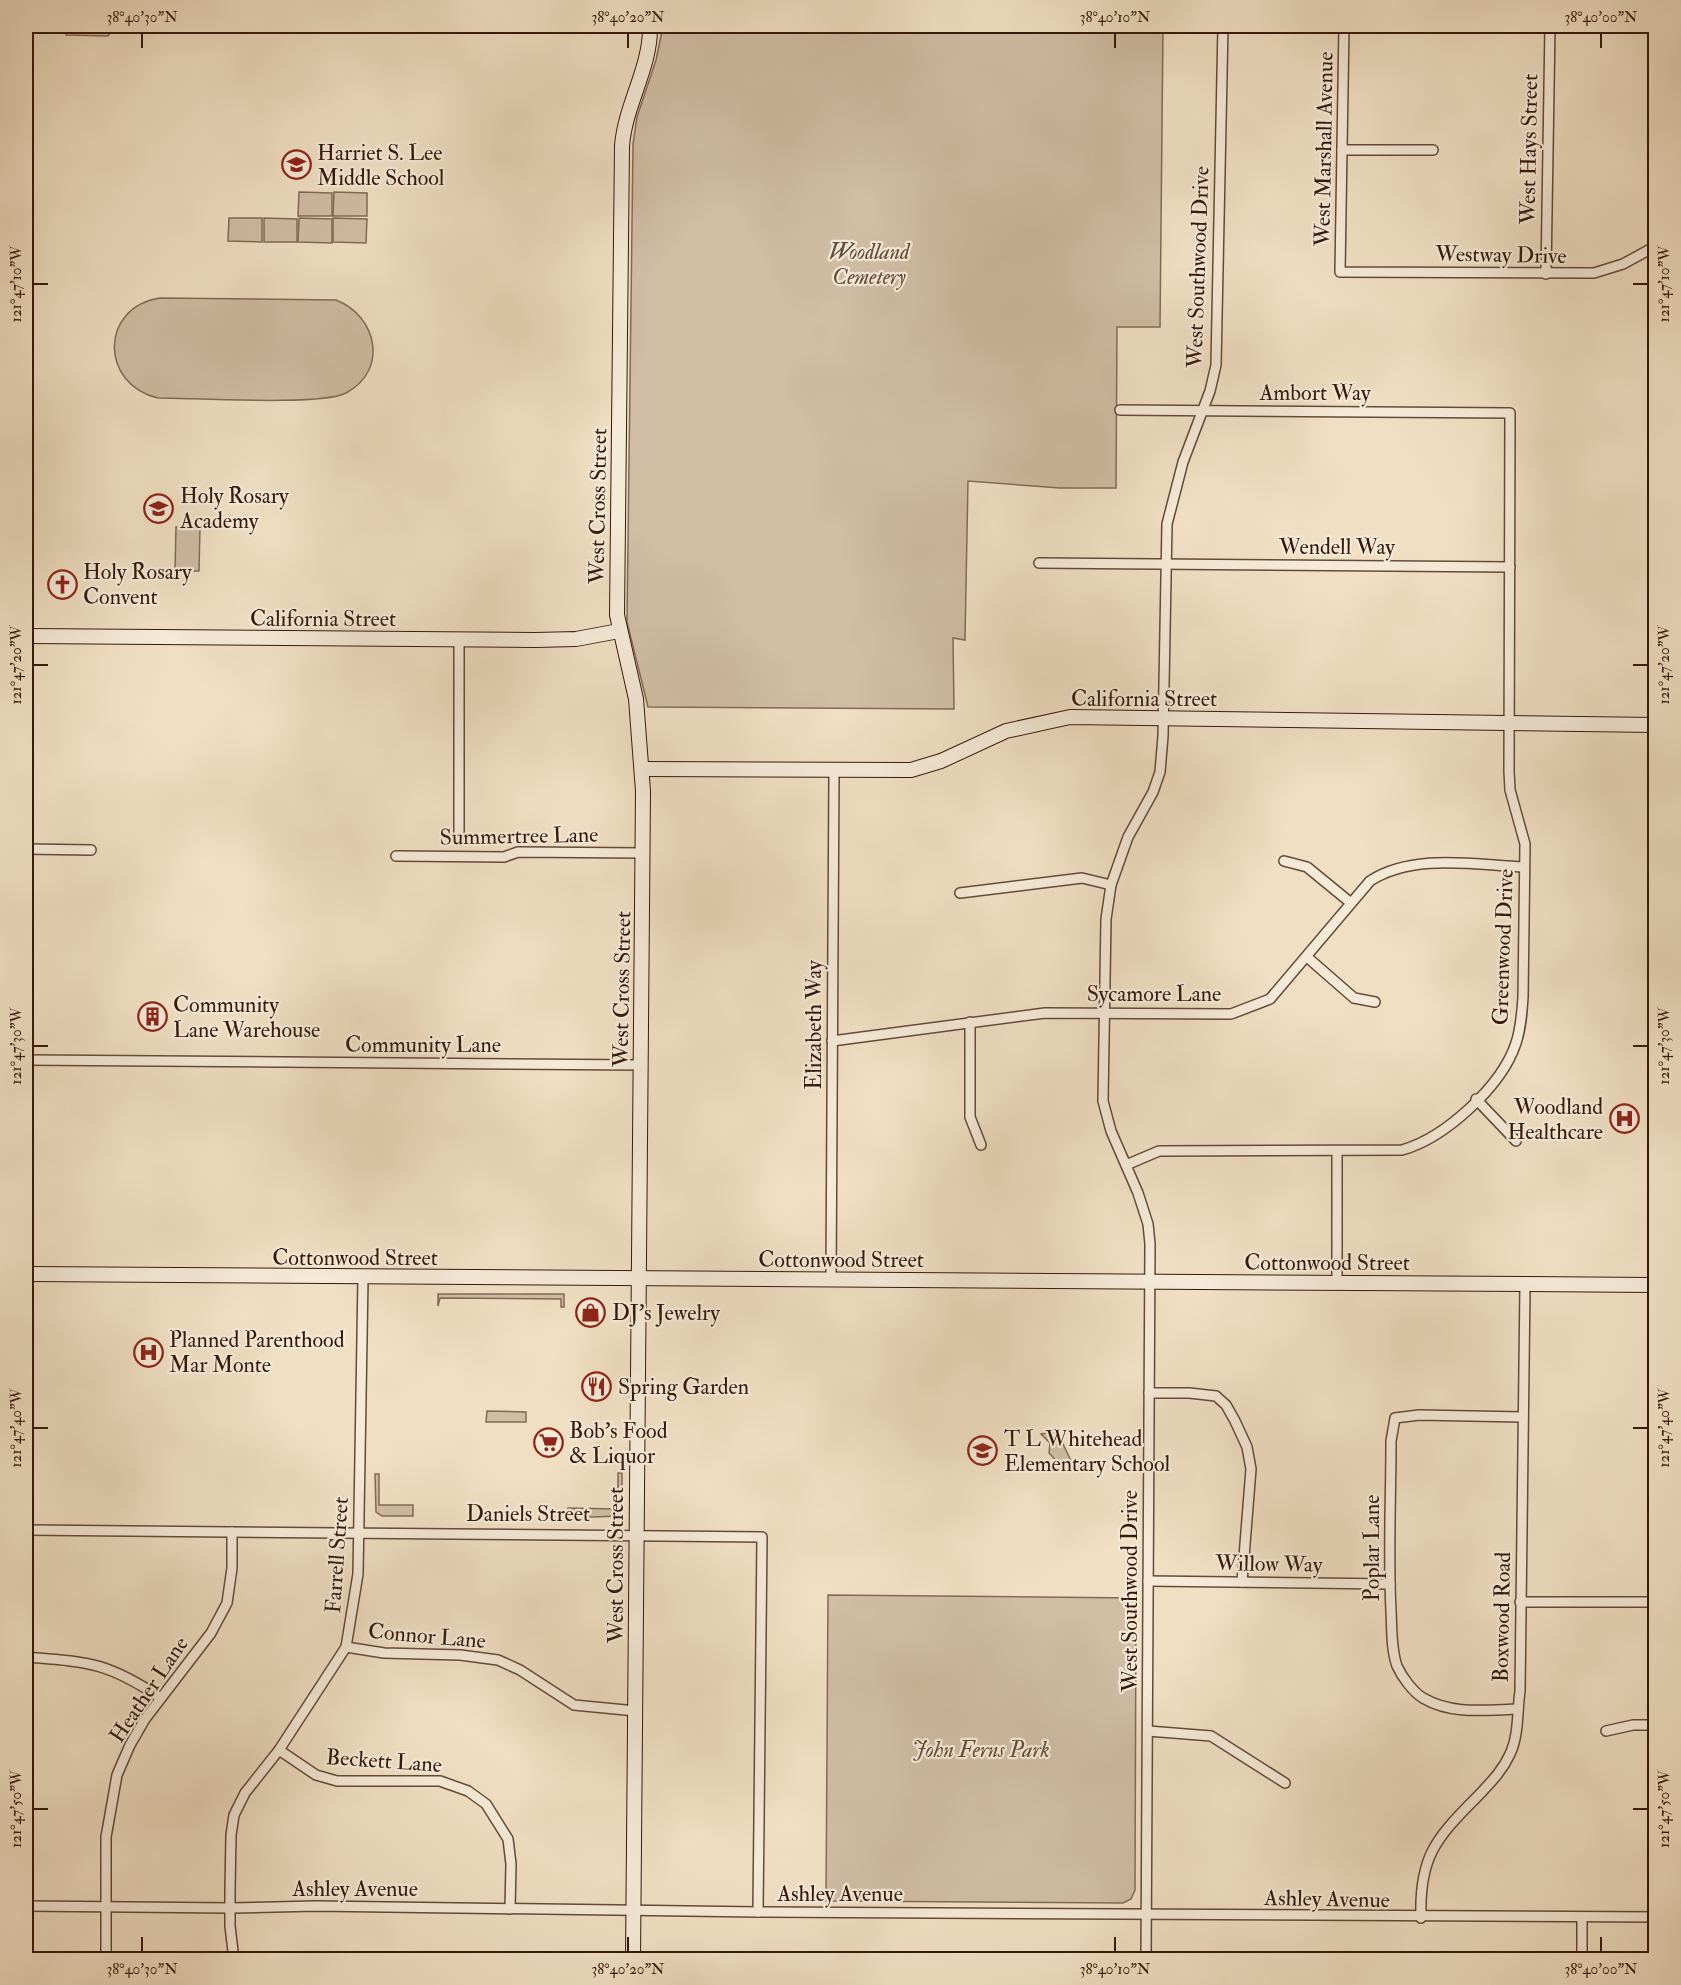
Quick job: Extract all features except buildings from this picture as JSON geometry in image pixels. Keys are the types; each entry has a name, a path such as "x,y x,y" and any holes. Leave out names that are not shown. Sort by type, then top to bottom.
{"street":[{"name":"West Cross Street","path":"633,1959 643,853 642,769 632,678 617,615 617,545 621,146 627,114 646,56 650,26"},
{"name":"West Southwood Drive","path":"1146,1959 1150,1282 1148,1224 1106,1116 1103,1101 1102,1013 1106,919 1111,885 1128,837 1153,792 1160,772 1167,524 1172,498 1203,411 1216,365 1223,26"},
{"name":"West Marshall Avenue","path":"1340,272 1344,26"},
{"name":"West Hays Street","path":"1546,274 1550,26"},
{"path":"1342,150 1433,150"},
{"name":"Westway Drive","path":"1340,272 1594,273 1623,264 1656,246"},
{"name":"Ambort Way","path":"1120,410 1510,413"},
{"name":"Greenwood Drive","path":"1126,1164 1159,1151 1381,1152 1419,1145 1442,1132 1495,1080 1507,1063 1522,1022 1525,844 1510,790 1510,413"},
{"name":"Wendell Way","path":"1039,563 1510,567"},
{"name":"California Street","path":"26,636 557,640 619,631"},
{"path":"459,640 459,840"},
{"name":"California Street","path":"642,769 921,768 999,733 1052,720 1085,717 1656,725"},
{"name":"Elizabeth Way","path":"831,1280 834,770"},
{"path":"26,849 92,850"},
{"name":"Summertree Lane","path":"396,856 504,857 518,852 643,853"},
{"path":"1284,861 1307,867 1351,903"},
{"name":"Sycamore Lane","path":"832,1041 1020,1014 1231,1014 1270,999 1370,881 1385,871 1403,866 1524,867"},
{"path":"960,893 1082,878 1111,885"},
{"path":"1307,957 1354,998 1375,1002"},
{"path":"970,1022 970,1117 981,1145"},
{"name":"Community Lane","path":"26,1060 641,1065"},
{"path":"1476,1099 1516,1142"},
{"path":"1336,1283 1337,1151"},
{"name":"Cottonwood Street","path":"26,1274 639,1280 1656,1285"},
{"name":"Farrell Street","path":"234,1959 230,1908 231,1835 234,1815 245,1793 279,1750 346,1647 358,1574 363,1278"},
{"name":"Boxwood Road","path":"1420,1918 1422,1881 1431,1849 1448,1825 1503,1768 1515,1741 1518,1709 1525,1285"},
{"path":"1149,1393 1216,1396 1226,1405 1235,1420 1247,1447 1251,1470 1242,1582"},
{"name":"Poplar Lane","path":"1518,1709 1454,1710 1421,1696 1406,1682 1397,1666 1393,1648 1390,1584 1391,1441 1395,1418 1419,1415 1522,1417"},
{"name":"Daniels Street","path":"26,1530 636,1534 762,1537 758,1912"},
{"name":"Heather Lane","path":"106,1959 106,1837 117,1775 130,1744 161,1698 211,1633 227,1603 232,1568 232,1532"},
{"path":"1520,1602 1655,1602 1656,1572"},
{"name":"Willow Way","path":"1148,1581 1390,1584"},
{"name":"Connor Lane","path":"346,1647 384,1653 460,1654 498,1660 520,1670 574,1705 636,1711"},
{"path":"26,1657 89,1662 110,1668 130,1677 161,1698"},
{"path":"1606,1731 1633,1725 1656,1725"},
{"path":"1148,1731 1211,1736 1285,1783"},
{"name":"Beckett Lane","path":"279,1750 316,1775 337,1781 440,1781 468,1791 486,1804 508,1839 511,1864 510,1909"},
{"name":"Ashley Avenue","path":"26,1906 230,1908 316,1906 1420,1918 1656,1917"},
{"path":"1582,1918 1582,1959"}],"green space":[{"path":"66,26 104,26 110,33 108,36 66,35"},
{"name":"Woodland Cemetery","path":"663,26 1163,26 1160,327 1117,327 1116,488 1060,488 968,481 965,640 953,638 954,709 648,707 627,622 633,144 637,117 656,60"},
{"path":"299,192 332,193 332,216 298,216"},
{"path":"334,192 367,193 367,216 333,216"},
{"path":"229,218 262,218 262,242 228,241"},
{"path":"264,218 297,219 297,242 264,242"},
{"path":"299,218 332,219 332,243 298,242"},
{"path":"333,218 367,219 366,243 333,242"},
{"path":"160,298 336,300 361,318 369,330 373,358 360,383 346,393 332,397 285,400 158,398 139,390 125,378 117,363 114,346 117,330 126,315 140,304"},
{"path":"176,527 200,527 199,571 175,571"},
{"path":"438,1294 564,1294 564,1307 561,1307 561,1299 440,1298 438,1306"},
{"path":"487,1411 526,1412 526,1422 486,1422"},
{"path":"1057,1431 1071,1461 1063,1468 1049,1453 1050,1443 1041,1434"},
{"path":"618,1473 622,1473 622,1510 619,1516 568,1518 568,1508 618,1509"},
{"path":"375,1474 379,1474 379,1505 413,1505 413,1516 382,1516 376,1512"},
{"name":"John Ferns Park","path":"828,1595 1136,1598 1135,1890 1131,1899 1123,1903 826,1901"}],"place":[{"name":"Harriet S. Lee Middle School","path":"296,165"},
{"name":"Holy Rosary Academy","path":"159,508"},
{"name":"Holy Rosary Convent","path":"62,584"},
{"name":"Community Lane Warehouse","path":"152,1017"},
{"name":"Woodland Healthcare","path":"1624,1119"},
{"name":"DJ's Jewelry","path":"591,1312"},
{"name":"Planned Parenthood Mar Monte","path":"148,1352"},
{"name":"Spring Garden","path":"597,1386"},
{"name":"Bob's Food & Liquor","path":"548,1443"},
{"name":"T L Whitehead Elementary School","path":"983,1451"}]}
